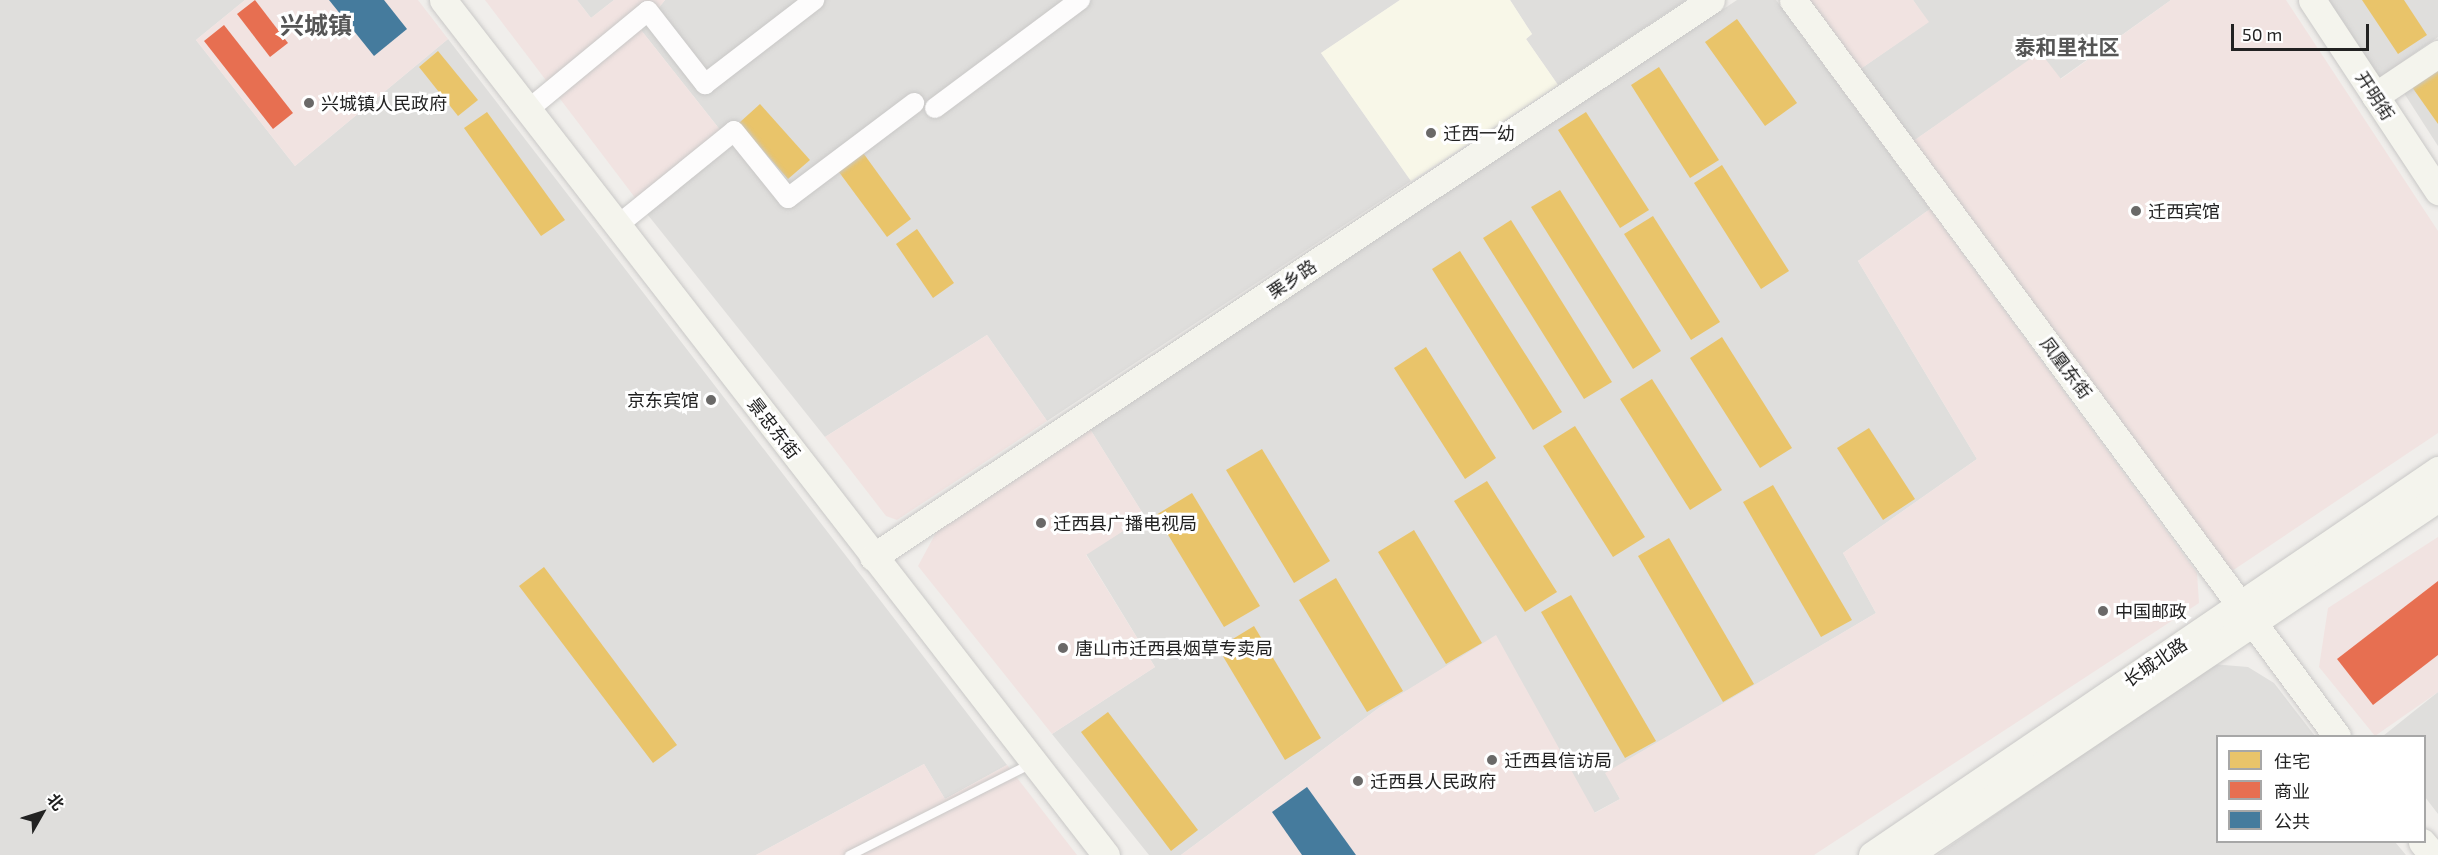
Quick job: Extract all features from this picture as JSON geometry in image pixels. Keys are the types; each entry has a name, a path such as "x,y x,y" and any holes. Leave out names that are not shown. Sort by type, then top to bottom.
{"main road":[{"name":"景忠东街","path":"443,0 530,109 873,557 1106,855"},
{"name":"栗乡路","path":"873,557 1711,0"},
{"name":"凤凰东街","path":"1793,0 2248,612 2281,667 2336,735"},
{"name":"开明街","path":"2312,0 2438,191"},
{"path":"2375,96 2438,54"},
{"name":"长城北路","path":"1908,855 2248,612 2438,470"},
{"name":"长城北路","path":"1872,855 2248,612 2438,498"},
{"path":"2423,843 2433,855"}],"street":[{"path":"530,109 648,11 705,84 814,0"},
{"path":"935,108 1080,0"},
{"path":"618,225 734,131 788,198 914,103"}],"lane":[{"path":"849,855 1033,762"}],"shaded area":[{"path":"0,0 245,0 196,40 295,166 448,39 1007,765 945,799 924,764 756,855 0,855"},
{"name":"兴城镇人民政府","path":"245,0 418,0 448,39 295,166 196,40"},
{"path":"485,0 577,0 591,18 614,0 665,0 641,30 721,131 636,199"},
{"path":"577,0 614,0 591,18"},
{"path":"665,0 1400,0 1321,53 1411,181 1047,421 987,335 825,437 636,200 721,131 641,30"},
{"name":"迁西一幼","path":"1400,0 1510,0 1532,34 1526,39 1558,85 1411,181 1321,53"},
{"path":"1510,0 1686,0 1558,85 1526,39 1532,34"},
{"path":"1737,0 1776,0 1930,209 1858,261 1977,459 1843,553 1876,613 1606,773 1620,799 1594,813 1496,636 1380,707 1181,855 1149,855 1052,734 1155,667 1086,554 1145,517 1090,429"},
{"path":"1808,0 1913,0 1929,22 1859,70"},
{"path":"1913,0 2171,0 2060,79 2040,53 1912,142 1859,70 1928,22"},
{"name":"迁西宾馆","path":"2171,0 2286,0 2438,231 2438,433 2229,573 1912,142 2040,52 2061,79"},
{"path":"2319,0 2438,0 2438,37 2373,82"},
{"path":"2438,66 2438,146 2402,90"},
{"path":"1930,209 2197,573 2199,603 1814,855 1181,855 1380,707 1496,635 1595,813 1620,799 1605,773 1876,613 1843,553 1977,459 1858,261"},
{"path":"987,335 1047,421 897,520 886,516 825,437"},
{"path":"1090,429 1145,517 1086,555 1155,667 1052,734 918,566 938,529"},
{"path":"2438,537 2438,692 2374,735 2319,667 2328,608"},
{"path":"2212,664 2248,667 2274,683 2314,735 2216,735 2216,843 2396,843 2406,855 1937,855"},
{"path":"2438,692 2438,814 2426,798 2426,735 2384,735"},
{"path":"924,764 945,799 1007,765 1077,855 756,855"}],"building: 住宅":[{"path":"2362,0 2404,0 2427,35 2398,54"},
{"path":"1737,19 1797,103 1765,126 1705,42"},
{"path":"438,51 478,100 458,116 419,67"},
{"path":"1659,67 1719,160 1690,178 1631,85"},
{"path":"2438,69 2438,124 2412,87"},
{"path":"760,104 810,160 788,179 739,123"},
{"path":"487,112 565,220 541,236 464,128"},
{"path":"1586,112 1649,210 1620,228 1558,130"},
{"path":"861,150 911,219 887,237 836,168"},
{"path":"1722,165 1789,271 1761,289 1694,183"},
{"path":"1560,190 1661,351 1633,369 1531,207"},
{"path":"1653,216 1720,322 1691,340 1624,234"},
{"path":"1511,220 1612,382 1584,399 1483,238"},
{"path":"917,229 954,283 933,298 896,244"},
{"path":"1460,251 1562,412 1533,430 1432,269"},
{"path":"1722,337 1792,448 1760,468 1690,358"},
{"path":"1426,347 1496,458 1465,479 1394,368"},
{"path":"1652,379 1722,490 1690,510 1620,399"},
{"path":"1575,426 1645,537 1613,557 1543,446"},
{"path":"1869,428 1915,499 1883,520 1837,448"},
{"path":"1262,449 1330,561 1294,583 1226,470"},
{"path":"1487,481 1557,592 1525,612 1454,501"},
{"path":"1773,485 1852,620 1821,637 1743,502"},
{"path":"1192,493 1260,606 1224,627 1156,515"},
{"path":"1414,530 1482,643 1446,664 1378,552"},
{"path":"1669,538 1754,684 1723,702 1638,556"},
{"path":"544,567 677,745 653,763 519,586"},
{"path":"1336,578 1403,691 1367,712 1299,600"},
{"path":"1571,595 1656,741 1625,758 1541,612"},
{"path":"1254,626 1321,738 1285,760 1218,648"},
{"path":"1108,712 1198,830 1171,851 1081,732"}],"building: 商业":[{"path":"255,0 288,43 270,57 237,14"},
{"path":"224,25 293,113 273,129 204,41"},
{"path":"2438,581 2438,655 2373,705 2337,659"}],"building: 公共":[{"name":"兴城镇人民政府","path":"329,0 384,0 407,29 374,56"},
{"name":"迁西县人民政府","path":"1307,787 1356,855 1302,855 1272,812"}],"place":[{"name":"兴城镇人民政府","path":"309,103"},
{"name":"迁西一幼","path":"1431,133"},
{"name":"迁西宾馆","path":"2136,211"},
{"name":"京东宾馆","path":"711,400"},
{"name":"迁西县广播电视局","path":"1041,523"},
{"name":"中国邮政","path":"2103,611"},
{"name":"唐山市迁西县烟草专卖局","path":"1063,648"},
{"name":"迁西县信访局","path":"1492,760"},
{"name":"迁西县人民政府","path":"1358,781"}],"district":[{"name":"兴城镇","path":"316,25"},
{"name":"泰和里社区","path":"2067,47"}]}
